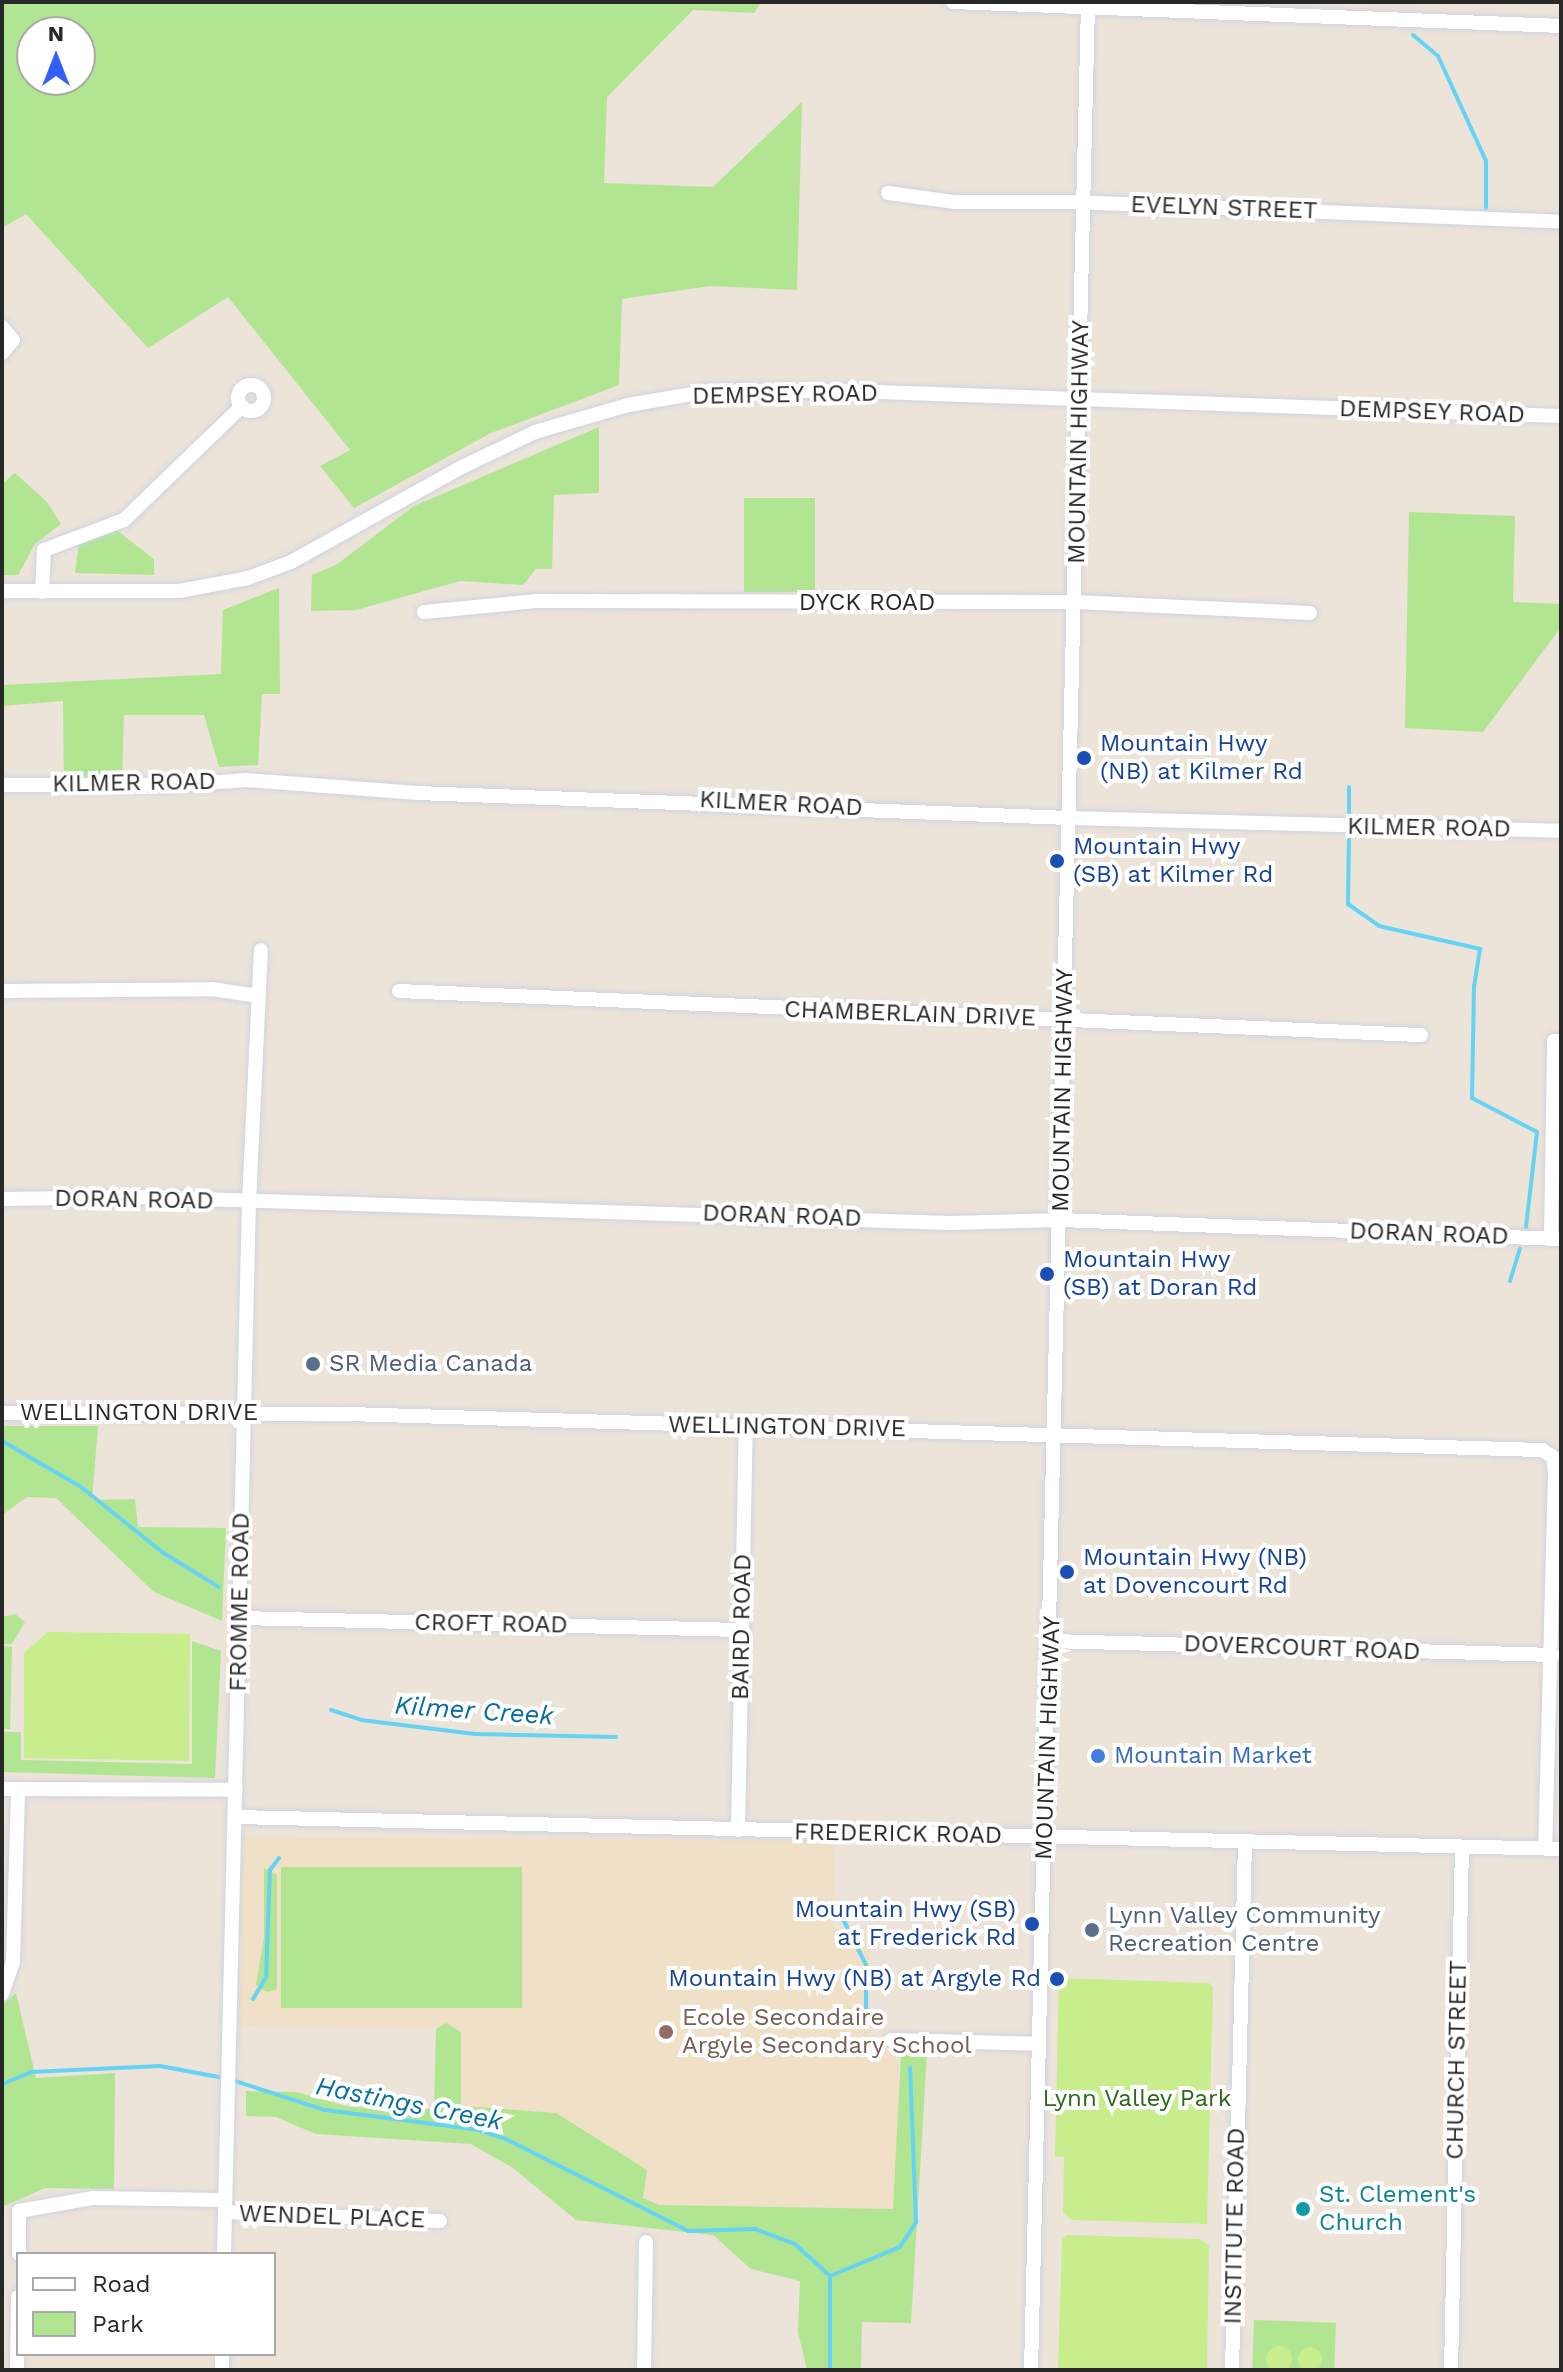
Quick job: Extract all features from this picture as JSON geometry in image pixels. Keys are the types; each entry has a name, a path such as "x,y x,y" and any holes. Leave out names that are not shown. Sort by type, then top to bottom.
{"street":[{"path":"953,2 1088,4 1561,26"},
{"name":"MOUNTAIN HIGHWAY","path":"1031,2370 1056,1433 1088,4"},
{"name":"EVELYN STREET","path":"888,193 941,202 1084,202 1561,222"},
{"path":"2,327 13,340 2,353"},
{"name":"DEMPSEY ROAD","path":"2,591 179,591 259,574 291,562 502,446 628,405 753,390 1561,416"},
{"path":"42,592 44,550 124,520 242,406"},
{"name":"DYCK ROAD","path":"424,612 536,601 1076,602 1310,613"},
{"name":"KILMER ROAD","path":"2,785 179,785 246,780 418,793 1068,818 1561,831"},
{"name":"FROMME ROAD","path":"224,2252 249,1202 261,950"},
{"path":"2,991 212,989 257,996"},
{"name":"CHAMBERLAIN DRIVE","path":"399,991 1421,1035"},
{"path":"1556,1239 1557,1041"},
{"name":"DORAN ROAD","path":"2,1199 249,1202 950,1223 1061,1220 1556,1239"},
{"name":"WELLINGTON DRIVE","path":"2,1413 244,1413 746,1424 1528,1448 1553,1457 1555,1473 1553,1655"},
{"name":"BAIRD ROAD","path":"738,1830 746,1424"},
{"name":"CROFT ROAD","path":"240,1618 743,1630"},
{"name":"DOVERCOURT ROAD","path":"1050,1641 1553,1655"},
{"path":"1545,1849 1553,1655"},
{"path":"2,1789 236,1790"},
{"path":"2,1994 13,1962 18,1789"},
{"name":"FREDERICK ROAD","path":"236,1817 1561,1849"},
{"name":"INSTITUTE ROAD","path":"1232,2370 1245,1841"},
{"name":"CHURCH STREET","path":"1451,2370 1462,1847"},
{"path":"891,2040 1039,2044"},
{"name":"WENDEL PLACE","path":"19,2252 19,2211 92,2198 440,2221"},
{"path":"644,2370 646,2242"}],"shaded area":[{"name":"Ecole Secondaire Argyle Secondary School","path":"241,1837 833,1841 835,1930 869,1933 869,2035 898,2036 900,2222 679,2215 461,2106 461,2028 239,2026"}],"green space":[{"path":"2,2 761,2 754,13 693,10 607,97 604,183 713,187 802,102 797,290 710,286 622,299 619,385 491,433 354,508 320,466 350,450 228,297 148,348 26,214 2,228"},
{"path":"599,427 599,493 554,495 552,569 536,569 523,585 460,581 356,610 311,611 312,575 336,565 414,506"},
{"path":"15,473 47,502 61,524 35,544 18,575 2,575 2,484"},
{"path":"744,498 815,498 815,592 744,592"},
{"path":"1409,512 1515,516 1513,602 1561,604 1561,627 1483,732 1405,728"},
{"path":"115,529 154,559 154,575 75,573 79,544"},
{"path":"279,588 280,694 262,694 258,765 219,767 204,715 124,715 122,780 64,781 63,701 2,706 2,685 221,674 223,610"},
{"path":"2,1426 98,1426 92,1500 135,1499 138,1527 226,1528 222,1621 154,1592 56,1498 27,1497 2,1515"},
{"path":"15,1614 25,1622 12,1644 2,1644 2,1617"},
{"path":"48,1632 190,1634 189,1761 24,1758 24,1653"},
{"path":"192,1641 221,1651 215,1778 2,1772 2,1732 21,1732 21,1760 192,1764"},
{"path":"2,1646 12,1647 10,1729 2,1729"},
{"path":"281,1867 522,1867 522,2008 281,2008"},
{"path":"264,1868 277,1875 277,1989 267,1992 256,1985 264,1938"},
{"name":"Lynn Valley Park","path":"1059,1978 1209,1983 1213,1988 1207,2224 1072,2220 1063,2213 1064,2157 1055,2156"},
{"path":"16,1993 36,2078 115,2073 114,2189 45,2188 2,2207 2,2005"},
{"path":"446,2023 461,2032 461,2106 556,2113 647,2170 643,2198 659,2205 893,2209 901,2054 927,2053 911,2323 862,2322 861,2370 807,2370 798,2332 800,2281 751,2269 713,2235 576,2220 513,2168 471,2144 316,2134 276,2117 246,2116 246,2091 296,2092 350,2107 434,2109 436,2029"},
{"path":"1067,2235 1200,2239 1209,2246 1207,2370 1058,2370 1062,2240"},
{"path":"1254,2320 1336,2323 1334,2370 1252,2370"},
{"path":"1279,2346 1288,2350 1292,2359 1288,2368 1279,2372 1270,2368 1266,2359 1270,2350"},
{"path":"1310,2347 1319,2350 1322,2359 1319,2368 1310,2371 1301,2368 1298,2359 1301,2350"}],"waterway":[{"path":"1413,35 1438,56 1486,161 1486,208"},
{"path":"1349,787 1349,815"},
{"path":"1349,837 1348,904 1379,926 1480,949 1474,986 1472,1098 1537,1132 1526,1227"},
{"path":"1510,1281 1520,1248"},
{"name":"Kilmer Creek","path":"2,1441 81,1487 162,1552 219,1587"},
{"name":"Kilmer Creek","path":"331,1710 361,1720 475,1734 616,1737"},
{"path":"253,1999 266,1977 270,1870 279,1858"},
{"name":"Kilmer Creek","path":"837,1907 866,1965 866,2022"},
{"name":"Hastings Creek","path":"2,2084 31,2072 160,2066 224,2078"},
{"name":"Kilmer Creek","path":"830,2276 900,2247 916,2222 910,2068"},
{"name":"Hastings Creek","path":"232,2080 325,2110 478,2130 508,2140 688,2231 755,2229 795,2244 830,2276 830,2370"}],"place":[{"name":"Mountain Hwy (NB) at Kilmer Rd","path":"1084,758"},
{"name":"Mountain Hwy (SB) at Kilmer Rd","path":"1057,861"},
{"name":"Mountain Hwy (SB) at Doran Rd","path":"1047,1274"},
{"name":"SR Media Canada","path":"313,1364"},
{"name":"Mountain Hwy (NB) at Dovencourt Rd","path":"1067,1572"},
{"name":"Mountain Market","path":"1098,1756"},
{"name":"Mountain Hwy (SB) at Frederick Rd","path":"1032,1924"},
{"name":"Lynn Valley Community Recreation Centre","path":"1092,1930"},
{"name":"Mountain Hwy (NB) at Argyle Rd","path":"1057,1979"},
{"name":"Ecole Secondaire Argyle Secondary School","path":"666,2032"},
{"name":"St. Clement's Church","path":"1303,2209"}]}
